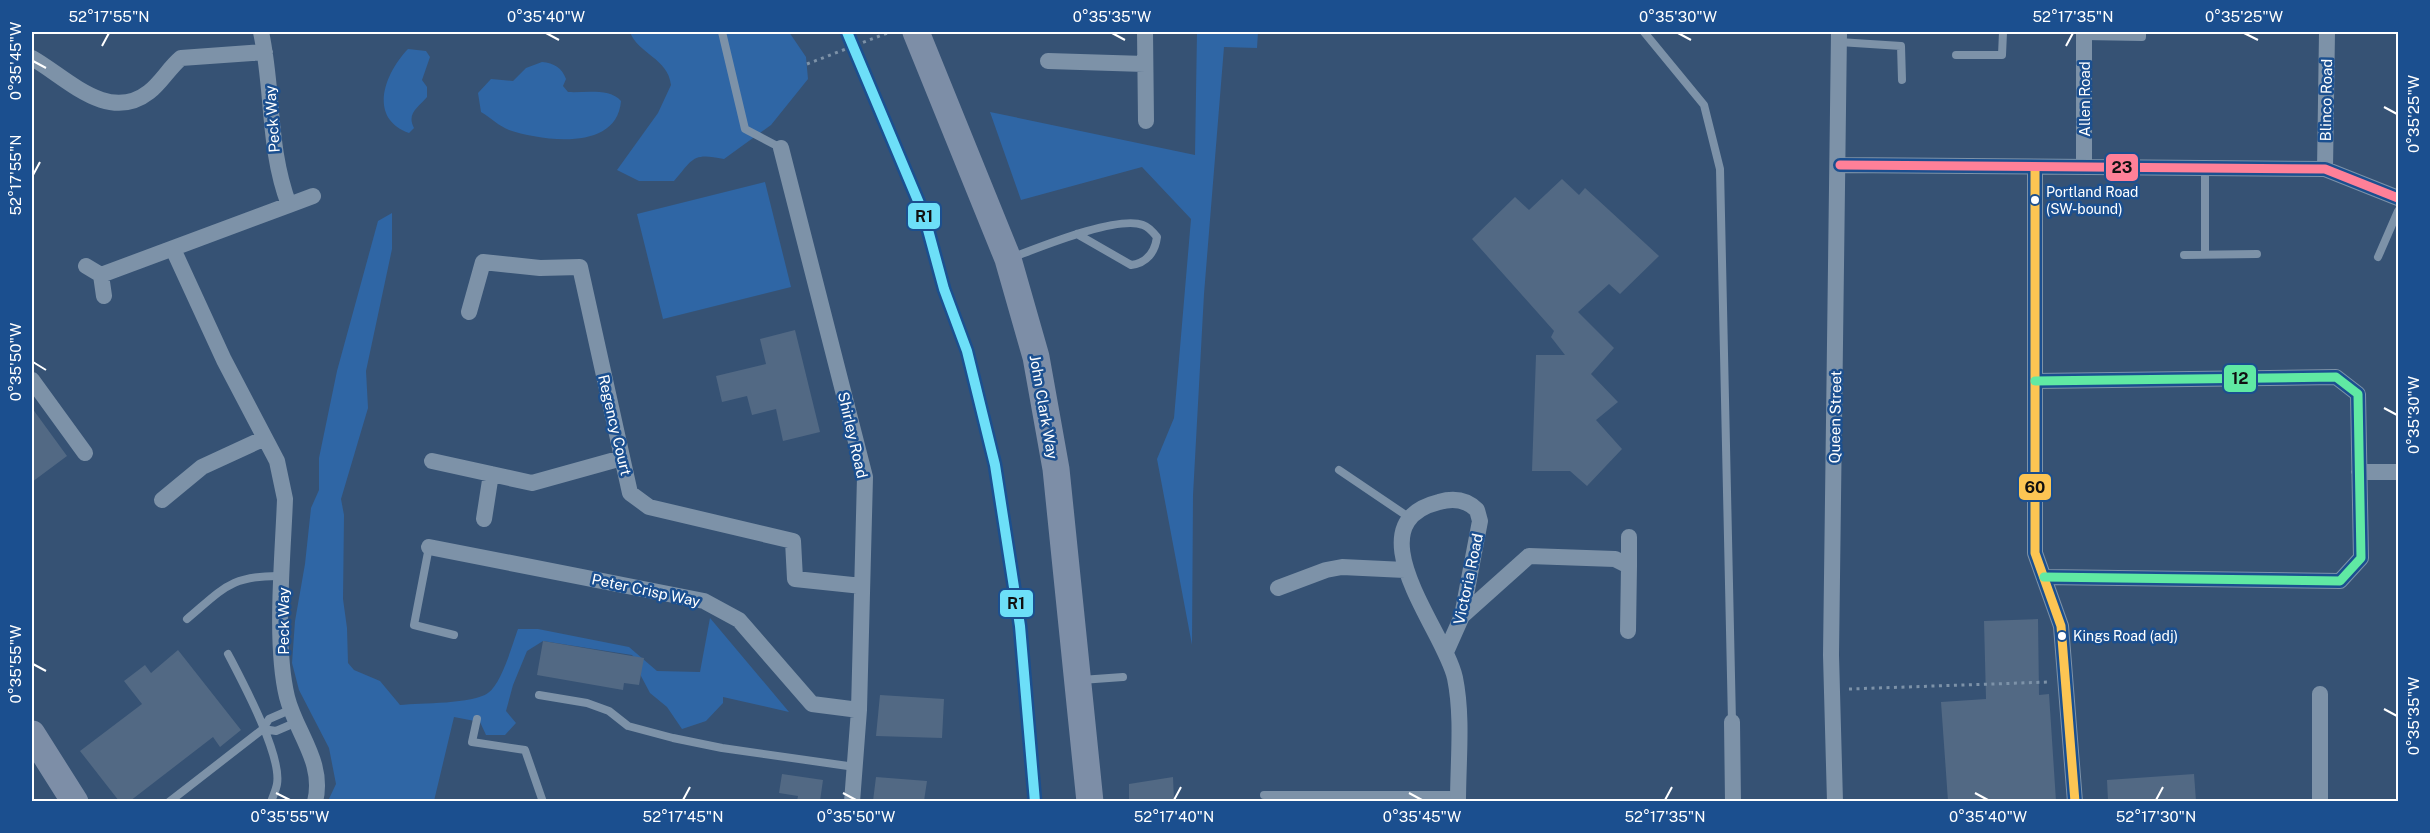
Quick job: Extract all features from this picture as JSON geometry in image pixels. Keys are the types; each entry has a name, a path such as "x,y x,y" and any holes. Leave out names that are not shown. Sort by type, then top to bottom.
{"main road":[{"name":"John Clark Way","path":"903,32 1008,259 1036,357 1056,469 1089,801"},
{"path":"32,734 75,801"}],"street":[{"name":"Peck Way","path":"261,32 265,52 274,155 289,205"},
{"path":"1145,32 1146,121"},
{"name":"Blinco Road","path":"2325,169 2327,32"},
{"name":"Allen Road","path":"2084,34 2084,167"},
{"name":"Queen Street","path":"1835,801 1832,690 1840,165 1839,37"},
{"path":"32,58 89,95 112,104 125,103 149,92 168,69 181,58 265,52"},
{"path":"1048,61 1145,64"},
{"name":"Shirley Road","path":"781,148 865,477 859,710 852,801"},
{"path":"1840,165 2325,169 2398,198"},
{"path":"2035,166 2035,554 2061,626 2075,801"},
{"path":"101,275 313,196"},
{"name":"Peck Way","path":"173,249 224,360 277,461 285,499 282,659 287,697 317,772 315,801"},
{"name":"Regency Court","path":"469,312 483,262 540,268 580,267 630,493 649,507 793,541 795,579 862,586"},
{"path":"86,266 101,275"},
{"path":"101,275 104,296"},
{"path":"2035,381 2336,377 2358,394 2361,558 2340,580 2044,578"},
{"path":"32,380 85,453"},
{"path":"162,500 202,467 266,438"},
{"path":"432,461 532,483 622,458"},
{"path":"2359,472 2398,472"},
{"path":"484,519 491,474"},
{"name":"Victoria Road","path":"1446,652 1462,616 1480,521 1477,510 1459,500 1445,500 1418,510 1410,518 1402,538 1405,570 1446,652 1455,676 1458,704 1458,798"},
{"path":"1628,631 1629,537"},
{"name":"Peter Crisp Way","path":"429,547 704,601 739,620 812,704 859,710"},
{"path":"1462,616 1529,556 1615,559 1629,566"},
{"path":"1278,588 1326,570 1342,567 1405,570"},
{"path":"2320,694 2320,801"},
{"path":"1732,722 1733,801"}],"lane":[{"path":"722,32 745,129 781,148"},
{"path":"1644,32 1704,105 1720,169 1732,722"},
{"path":"1956,55 2002,55 2003,32"},
{"path":"2084,34 2142,37 2142,32"},
{"path":"1839,37 1900,46 1903,51 1902,80"},
{"path":"2205,168 2205,254"},
{"path":"2378,257 2398,211"},
{"path":"1008,259 1077,234 1128,223 1141,224 1157,237 1155,249 1149,257 1141,263 1131,265 1077,234"},
{"path":"2184,255 2257,254"},
{"path":"1339,470 1410,518"},
{"path":"429,547 414,625 454,635"},
{"path":"187,619 227,585 252,575 283,576"},
{"path":"228,654 257,710 276,768 277,783 271,801"},
{"path":"1078,680 1123,677"},
{"path":"539,695 587,703 609,711 628,726 673,738 722,748 855,766"},
{"path":"263,729 276,731 294,715"},
{"path":"169,801 263,729 269,719 294,715"},
{"path":"477,719 472,742 525,750 543,801"},
{"path":"1264,795 1458,798"}],"path":[{"path":"807,64 903,32"},
{"path":"1832,690 2066,682"}],"shaded area":[{"path":"630,32 789,32 806,57 808,79 771,125 724,159 705,156 694,159 674,181 639,181 617,170 658,113 671,85 664,68 639,46"},
{"path":"1197,32 1258,32 1257,48 1224,47 1204,294 1193,495 1192,645 1157,459 1174,418 1191,219 1142,167 1021,200 990,112 1195,155"},
{"path":"408,49 426,51 430,57 422,80 427,87 427,97 412,114 414,128 409,133 396,126 388,117 384,106 387,82"},
{"path":"542,62 560,69 566,79 563,86 568,92 610,94 621,101 616,117 606,129 576,139 540,137 509,130 481,112 478,93 491,79 513,81 526,68"},
{"path":"765,182 791,287 663,319 637,214"},
{"path":"392,213 392,249 366,371 368,408 341,499 344,515 343,599 348,663 354,670 380,681 400,705 459,701 481,697 488,693 502,673 518,629 538,629 629,647 657,671 700,672 710,618 789,712 723,697 723,703 706,721 682,729 667,707 650,693 641,676 638,662 632,655 543,641 527,651 513,685 506,711 516,723 505,735 486,735 480,722 454,717 434,801 328,801 336,784 329,748 299,690 292,663 295,621 305,564 311,508 319,490 319,458 337,371 378,221"}],"building":[{"path":"1562,179 1579,195 1585,188 1659,256 1620,294 1609,284 1578,312 1614,348 1591,374 1618,402 1596,420 1622,449 1587,486 1570,471 1532,471 1536,355 1565,355 1551,337 1554,331 1472,239 1515,197 1529,210"},
{"path":"795,330 820,432 783,441 776,409 752,415 747,396 722,402 716,376 766,364 760,339"},
{"path":"32,408 67,456 32,482"},
{"path":"2038,619 2039,695 2049,694 2056,801 1948,801 1941,702 1986,699 1984,621"},
{"path":"543,641 644,658 639,685 624,683 623,690 537,675"},
{"path":"178,650 241,730 220,747 213,737 130,801 119,801 80,751 142,704 124,681 145,665 151,673"},
{"path":"880,695 944,699 942,738 876,736"},
{"path":"782,774 823,780 820,801 797,801 798,796 779,793"},
{"path":"2194,774 2196,801 2108,801 2107,780"},
{"path":"876,777 927,781 924,801 873,801"},
{"path":"1173,777 1174,801 1129,801 1129,784"}],"transit line":[{"name":"R1","path":"847,32 924,215 944,289 967,351 995,465 1020,626 1035,802"},
{"name":"23","path":"1840,165 2325,169 2398,198"},
{"name":"60","path":"2035,167 2035,553 2061,626 2075,802"},
{"name":"12","path":"2035,381 2336,377 2358,394 2361,558 2340,581 2044,577"}],"place":[{"name":"Portland Road (SW-bound)","path":"2035,200"},
{"name":"Kings Road (adj)","path":"2062,636"}]}
